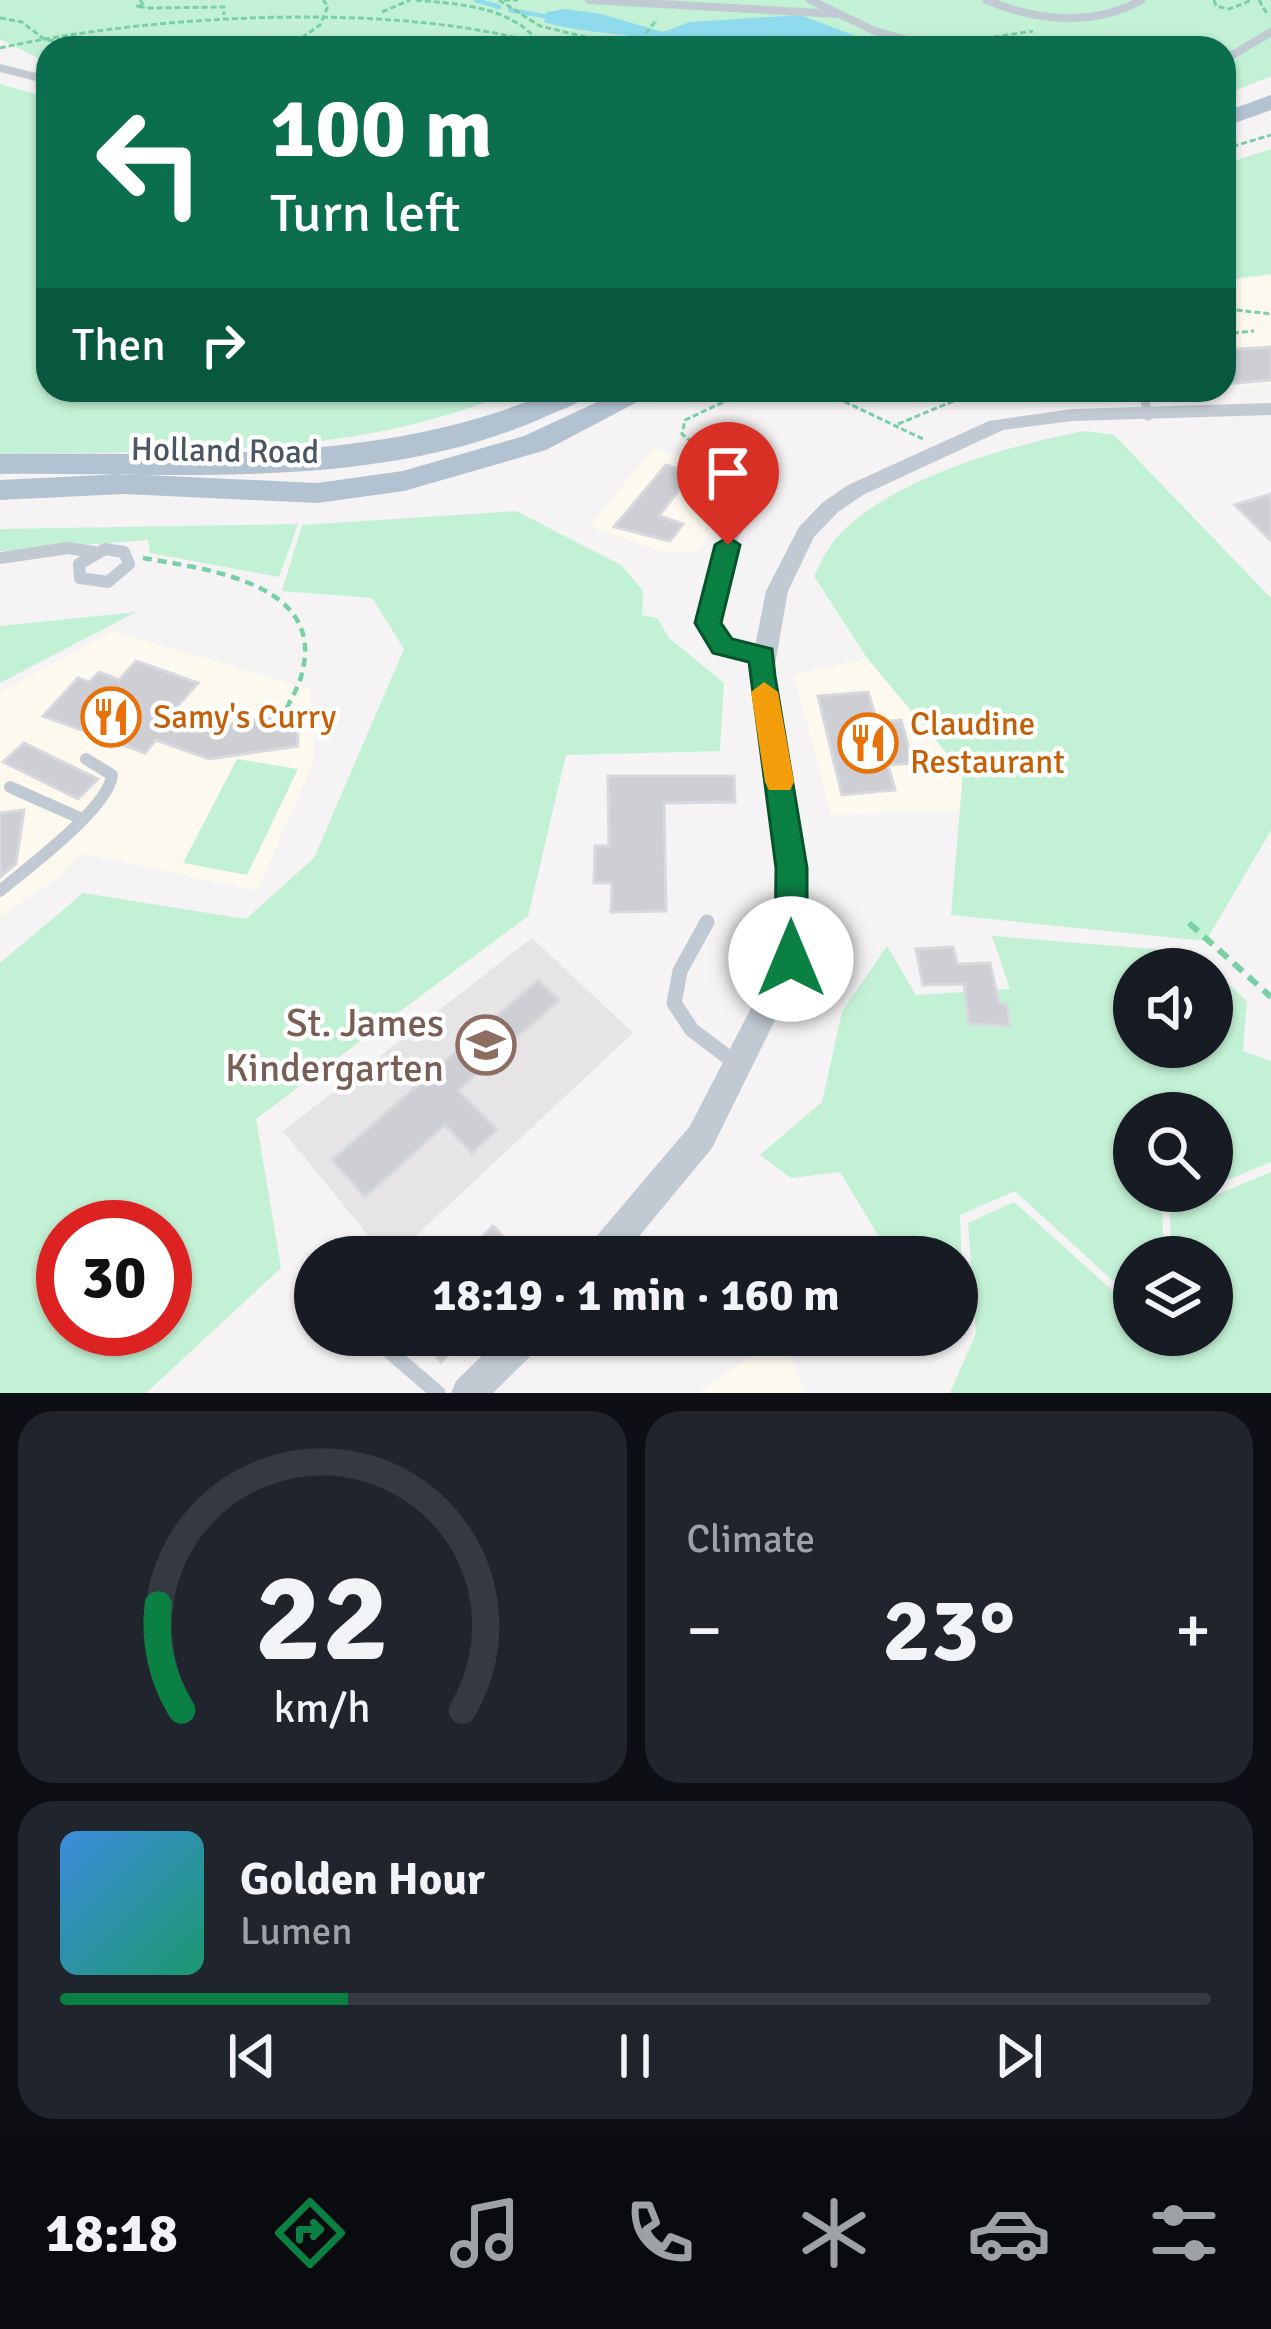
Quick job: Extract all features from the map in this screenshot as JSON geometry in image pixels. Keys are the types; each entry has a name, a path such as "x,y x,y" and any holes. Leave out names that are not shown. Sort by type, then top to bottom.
{"main road":[{"path":"1236,116 1271,102"},
{"name":"Holland Road","path":"0,464 319,461 398,452 517,419 554,402"},
{"name":"Holland Road","path":"0,490 124,484 317,493 404,481 535,443 621,402"}],"street":[{"path":"0,68 36,77"},
{"path":"618,1236 701,1137 791,959 791,868 761,676 784,571 819,517 876,478 1005,423 1270,412"},
{"path":"468,1393 506,1356"}],"lane":[{"path":"589,0 661,10 776,6 839,14"},
{"path":"810,0 892,36"},
{"path":"987,0 1020,11 1060,16 1120,10 1141,0"},
{"path":"1236,52 1271,32"},
{"path":"1145,402 1148,416"},
{"path":"712,457 744,469 764,485 728,545 710,631 723,646 763,656"},
{"path":"0,558 68,548 94,552"},
{"path":"0,891 82,819 113,780 86,759"},
{"path":"10,787 82,819"},
{"path":"707,922 671,982 674,1008 686,1028 738,1064"},
{"path":"395,1356 438,1393"}],"path":[{"path":"140,0 144,6 136,6 153,9 212,2 224,7 224,16"},
{"path":"304,36 320,25 328,6 323,0"},
{"path":"377,14 413,0 461,6 509,20 533,36"},
{"path":"518,0 501,0 505,9 530,21 587,36"},
{"path":"1214,0 1226,9 1252,0"},
{"path":"1259,0 1271,23"},
{"path":"61,36 152,20 377,14 424,16 518,36"},
{"path":"0,18 22,22 40,36"},
{"path":"647,36 652,31"},
{"path":"1005,36 1034,31"},
{"path":"0,48 36,41"},
{"path":"1236,310 1271,314"},
{"path":"1236,333 1254,331"},
{"path":"712,457 686,439 682,424 725,402"},
{"path":"848,402 939,449"},
{"path":"898,424 951,402"},
{"path":"141,557 240,575 276,594 294,614 308,651 301,686 283,716"},
{"path":"1190,923 1271,997"}],"shaded area":[{"path":"1271,277 1271,384 1236,387 1236,280"},
{"path":"654,448 749,480 697,551 666,553 589,526"},
{"path":"112,631 310,689 315,759 257,891 81,853 56,879 0,917 0,692"},
{"path":"867,658 963,773 960,811 831,815 794,675"},
{"path":"532,938 633,1033 416,1236 369,1236 283,1131"},
{"path":"752,1356 790,1356 805,1393 697,1393"}],"green space":[{"path":"0,0 1271,0 1271,76 1236,90 1236,36 36,36 36,57 0,39"},
{"path":"0,84 36,94 36,402 484,402 392,429 328,440 196,450 0,454"},
{"path":"1271,149 1271,274 1236,278 1236,160"},
{"path":"1084,431 1114,435 1271,598 1271,830 1206,941 951,915 963,773 867,658 814,576 838,536 889,497 953,467"},
{"path":"516,511 621,565 643,591 642,615 657,618 669,638 724,683 720,751 566,755 528,916 256,1119 281,1268 192,1350 192,1200 36,1200 36,1356 186,1356 146,1393 0,1393 0,963 83,893 246,919 314,858 404,649 372,598 282,591 302,525"},
{"path":"298,524 279,577 150,553 148,540 0,551 0,529"},
{"path":"136,612 0,683 0,626"},
{"path":"237,759 298,769 247,875 183,863"},
{"path":"992,936 1142,948 1113,948 1113,1068 1233,1068 1233,989 1247,1001 1243,1051 1271,1061 1271,1162 1233,1177 1233,1092 1113,1092 1113,1212 1162,1212 1163,1236 1113,1236 1113,1281 1015,1191 960,1215 961,1236 878,1236 840,1172 791,1178 760,1155 822,1102 842,1012 887,946 916,995 1010,989"},
{"path":"1271,1172 1271,1393 950,1393 966,1356 978,1356 978,1236 969,1236 968,1223 1014,1202 1113,1291 1113,1356 1233,1356 1233,1236 1171,1236 1170,1214 1233,1212 1233,1188"}],"water":[{"path":"565,9 601,14 663,32 690,22 800,15 856,36 630,36 544,22 547,12"}],"building":[{"path":"1271,347 1271,380 1236,383 1236,349"},
{"path":"666,465 692,473 659,516 683,524 670,541 614,527"},
{"path":"1271,494 1271,541 1235,505"},
{"path":"136,661 198,683 175,709 221,725 297,714 298,746 209,759 156,740 145,753 43,716 78,678 89,682 99,672 119,680"},
{"name":"Claudine Restaurant","path":"868,692 877,722 901,720 913,763 888,765 895,790 842,795 818,696"},
{"path":"24,743 98,779 78,799 3,762"},
{"path":"608,776 734,776 735,802 664,803 666,911 611,912 612,883 594,883 595,846 609,846"},
{"path":"24,810 16,864 0,877 0,813"},
{"path":"953,947 957,964 990,963 999,1003 1007,1004 1010,1026 969,1024 964,984 923,985 916,949"},
{"name":"St. James Kindergarten","path":"538,980 559,1000 458,1090 497,1130 472,1153 445,1125 365,1197 332,1160"},
{"path":"493,1226 503,1236 483,1236"}],"waterway":[{"path":"476,0 499,7"},
{"path":"510,10 549,17"}],"slow traffic":[{"path":"764,692 780,782"}],"place":[{"name":"Samy's Curry","path":"111,717"},
{"name":"Claudine Restaurant","path":"868,743"},
{"name":"St. James Kindergarten","path":"486,1045"}],"route":[{"path":"728,545 708,623 723,646 763,656 761,676 791,868 791,959"}]}
